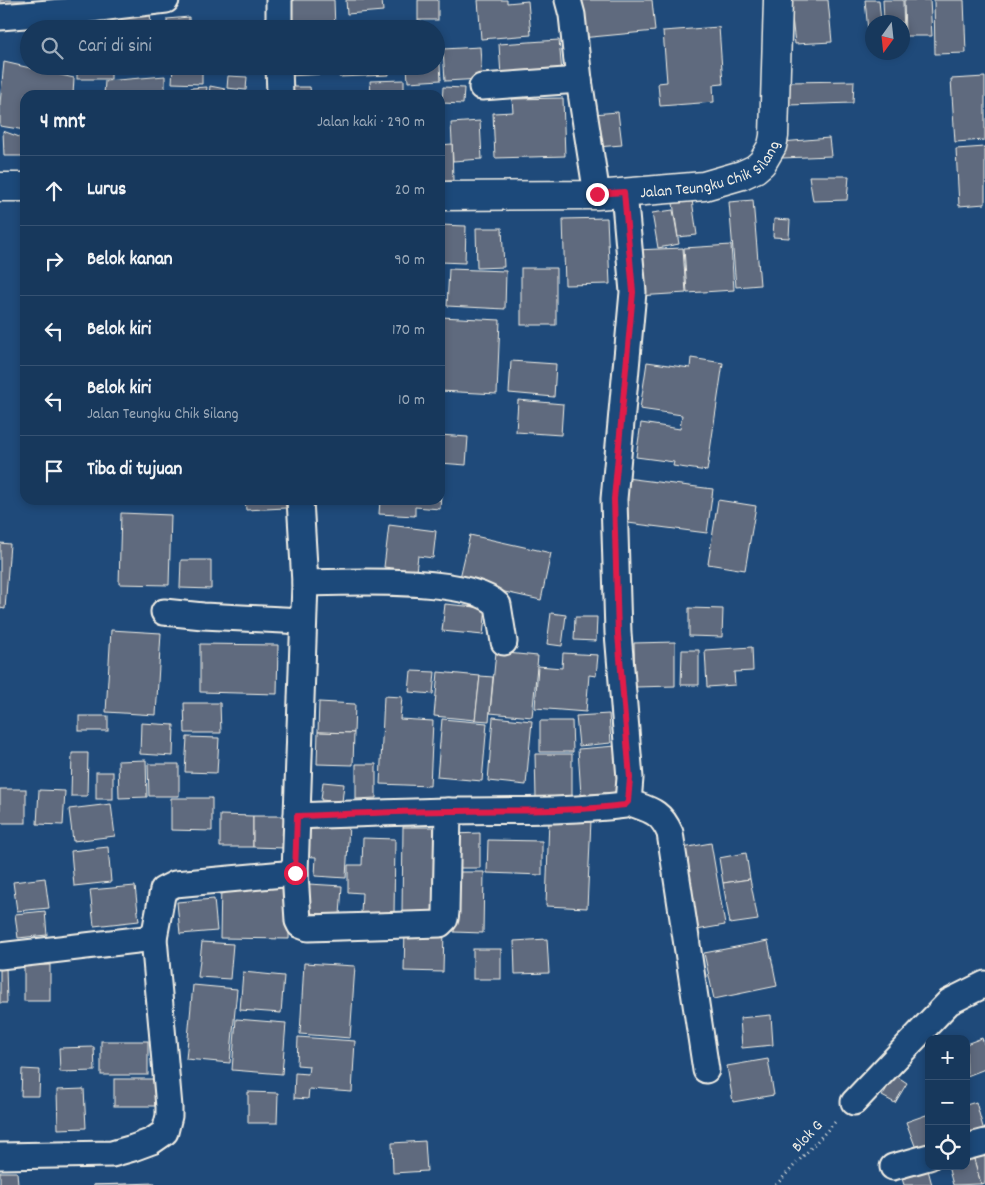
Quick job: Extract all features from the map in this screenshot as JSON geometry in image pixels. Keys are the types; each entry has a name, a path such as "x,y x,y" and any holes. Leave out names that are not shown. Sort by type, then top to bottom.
{"street":[{"path":"0,17 74,6 166,0"},
{"path":"279,0 279,20"},
{"path":"568,0 572,15 579,80 611,193 633,292 614,499 618,634 630,778 628,802"},
{"name":"Jalan Teungku Chik Silang","path":"445,196 670,190 704,186 742,175 755,169 762,163 772,146 774,136 778,0"},
{"path":"279,75 280,90"},
{"path":"482,87 579,80"},
{"path":"0,187 20,188"},
{"path":"300,505 305,583 295,873 298,921 300,925 304,927 440,924 445,919 446,912 448,811"},
{"path":"305,583 368,582 432,585 484,595 498,605 504,642"},
{"path":"164,612 303,621"},
{"path":"297,816 594,808 625,805 628,802"},
{"path":"628,802 650,810 664,819 670,833 706,1070"},
{"path":"0,1156 112,1154 152,1141 165,1132 170,1107 154,938 163,890 169,885 295,873"},
{"path":"0,956 154,938"},
{"path":"854,1102 949,1002 985,984"},
{"path":"970,1146 985,1142"},
{"path":"893,1167 925,1158"}],"path":[{"name":"Blok G","path":"776,1185 854,1102"}],"building":[{"path":"0,0 25,0 26,7 0,9"},
{"path":"285,0 334,0 335,20 286,20"},
{"path":"346,0 382,0 383,11 347,14"},
{"path":"418,0 438,0 438,20 418,20"},
{"path":"478,0 507,0 507,3 528,1 531,35 481,39"},
{"path":"577,0 652,0 655,31 581,38"},
{"path":"790,0 828,0 832,42 795,44"},
{"path":"865,0 879,0 880,15 866,15"},
{"path":"883,0 903,0 903,15 884,15"},
{"path":"904,0 930,0 932,36 910,36 910,15 904,15"},
{"path":"934,0 964,0 966,53 935,54"},
{"path":"150,6 151,20 118,20 118,11"},
{"path":"189,17 189,20 167,19"},
{"path":"719,27 723,84 713,85 714,102 660,106 658,83 667,82 663,31"},
{"path":"559,40 562,73 501,77 499,44"},
{"path":"480,47 482,79 445,81 445,49"},
{"path":"4,62 20,66 20,75 61,75 74,78 73,90 20,90 20,129 0,126"},
{"path":"77,75 111,75 111,79 77,79"},
{"path":"172,75 202,75 202,84 172,83"},
{"path":"339,75 389,75 339,77"},
{"path":"408,75 441,75 441,80 408,82"},
{"path":"165,76 165,90 104,90 105,81"},
{"path":"228,76 247,77 246,90 227,88"},
{"path":"985,77 985,140 955,142 951,79"},
{"path":"404,80 404,90 371,90 370,81"},
{"path":"854,81 853,103 788,105 787,82"},
{"path":"210,86 225,89 225,90 210,90"},
{"path":"207,87 207,90 191,90 191,88"},
{"path":"290,87 310,87 310,90 290,90"},
{"path":"443,87 464,88 463,104 445,103 445,90 443,90"},
{"path":"563,98 565,156 495,158 493,113 513,112 512,99"},
{"path":"618,112 622,145 597,147 593,114"},
{"path":"480,121 482,159 453,161 451,123"},
{"path":"3,131 20,137 20,156 4,156"},
{"path":"829,138 831,156 782,158 782,142"},
{"path":"452,144 453,181 445,182 445,145"},
{"path":"985,147 985,204 959,206 956,149"},
{"path":"809,176 849,176 847,200 813,201"},
{"path":"692,200 697,235 678,237 673,203"},
{"path":"753,200 760,285 736,287 729,202"},
{"path":"673,210 679,244 658,248 652,213"},
{"path":"607,218 610,284 565,285 563,219"},
{"path":"774,219 790,220 789,238 773,237"},
{"path":"445,225 466,226 465,263 445,262"},
{"path":"476,228 502,228 504,267 477,268"},
{"path":"731,245 734,290 687,293 684,248"},
{"path":"683,248 686,293 638,296 635,250"},
{"path":"521,268 556,268 556,325 521,325"},
{"path":"449,269 506,271 505,309 447,306"},
{"path":"445,317 500,320 497,394 445,391"},
{"path":"691,358 723,363 707,471 673,466 674,462 636,457 641,423 680,429 682,415 640,409 647,362 690,368"},
{"path":"511,361 556,364 554,397 509,393"},
{"path":"518,400 563,404 561,435 516,432"},
{"path":"445,435 468,437 466,465 445,463"},
{"path":"626,478 713,489 707,533 620,522"},
{"path":"718,500 756,506 745,570 708,564"},
{"path":"246,505 286,505 286,508 246,510"},
{"path":"380,505 440,505 440,509 415,507 415,516 379,514"},
{"path":"121,513 171,515 169,585 119,584"},
{"path":"389,525 436,531 433,558 418,556 416,571 384,567"},
{"path":"470,535 551,553 541,600 459,582"},
{"path":"0,543 10,544 5,609 0,608"},
{"path":"181,560 211,560 211,589 180,588"},
{"path":"445,604 486,608 483,635 442,631"},
{"path":"689,608 723,609 722,637 689,636"},
{"path":"551,613 566,615 562,646 547,644"},
{"path":"575,617 597,617 596,641 574,640"},
{"path":"111,630 161,633 156,715 106,712"},
{"path":"675,642 675,686 635,687 634,643"},
{"path":"200,644 278,645 277,694 200,692"},
{"path":"752,647 753,671 734,672 735,685 707,687 705,650"},
{"path":"682,650 699,650 699,685 681,685"},
{"path":"496,652 538,656 532,717 490,713"},
{"path":"563,653 598,655 596,676 589,675 586,712 535,708 538,666 562,668"},
{"path":"411,671 435,672 433,694 409,692"},
{"path":"438,672 480,676 475,720 434,716"},
{"path":"480,676 493,677 489,721 475,720"},
{"path":"384,696 402,697 400,719 433,721 430,786 380,784"},
{"path":"319,702 355,704 354,733 318,732"},
{"path":"184,703 220,703 221,733 185,733"},
{"path":"609,714 611,743 579,746 576,716"},
{"path":"79,716 108,716 108,731 79,731"},
{"path":"493,717 532,721 526,785 488,781"},
{"path":"442,719 487,723 482,781 437,777"},
{"path":"540,721 572,721 573,752 540,752"},
{"path":"141,723 174,725 173,756 140,754"},
{"path":"318,732 354,733 353,765 317,764"},
{"path":"187,737 219,738 217,773 185,772"},
{"path":"616,746 618,792 581,795 578,749"},
{"path":"72,753 88,753 87,796 71,796"},
{"path":"535,754 572,754 572,798 536,798"},
{"path":"146,760 147,797 119,798 118,761"},
{"path":"148,764 179,764 179,796 149,796"},
{"path":"356,764 376,764 376,798 356,799"},
{"path":"96,772 113,772 113,799 96,799"},
{"path":"323,782 344,784 342,802 321,800"},
{"path":"0,789 26,789 26,823 0,823"},
{"path":"39,790 65,791 63,825 37,824"},
{"path":"171,798 212,798 212,831 171,830"},
{"path":"111,804 115,836 73,841 69,809"},
{"path":"220,815 253,816 253,847 220,847"},
{"path":"253,816 285,816 285,848 253,847"},
{"path":"549,818 591,820 587,908 546,906"},
{"path":"299,822 349,824 346,878 315,876 316,857 297,856"},
{"path":"403,827 434,827 433,913 402,913"},
{"path":"480,833 480,868 454,868 453,834"},
{"path":"363,838 395,839 394,915 361,914 362,893 348,892 348,865 362,865"},
{"path":"488,840 542,841 542,875 487,873"},
{"path":"711,843 725,925 691,931 677,849"},
{"path":"108,847 111,882 74,886 71,851"},
{"path":"746,853 750,879 723,883 719,858"},
{"path":"455,872 484,872 483,933 454,932"},
{"path":"45,878 49,908 17,911 13,882"},
{"path":"750,879 758,920 730,924 723,883"},
{"path":"221,883 290,884 289,939 220,938"},
{"path":"309,884 342,886 340,915 308,913"},
{"path":"135,886 139,921 94,926 90,890"},
{"path":"214,899 217,931 180,934 177,902"},
{"path":"45,911 47,935 18,938 15,914"},
{"path":"405,928 444,929 443,972 404,971"},
{"path":"547,939 549,973 515,974 514,941"},
{"path":"768,941 777,986 714,999 704,953"},
{"path":"202,942 233,944 230,979 198,977"},
{"path":"473,949 501,949 501,979 473,979"},
{"path":"304,963 355,966 350,1038 300,1034"},
{"path":"24,965 50,965 50,1001 24,1001"},
{"path":"0,966 6,966 7,1003 0,1003"},
{"path":"243,972 284,976 281,1013 240,1010"},
{"path":"193,985 237,989 230,1063 186,1059"},
{"path":"771,1015 773,1045 742,1048 740,1018"},
{"path":"236,1019 286,1023 282,1074 232,1070"},
{"path":"298,1037 355,1041 352,1092 309,1089 308,1099 294,1098 295,1073 308,1074 309,1066 297,1065"},
{"path":"982,1038 985,1046 985,1069 970,1075 970,1042"},
{"path":"101,1041 148,1041 148,1075 101,1075"},
{"path":"94,1047 95,1071 60,1072 59,1048"},
{"path":"768,1059 774,1095 733,1102 727,1066"},
{"path":"22,1069 40,1070 39,1096 21,1096"},
{"path":"895,1075 907,1083 895,1103 882,1096"},
{"path":"114,1079 155,1079 155,1106 114,1106"},
{"path":"84,1089 86,1128 58,1129 57,1090"},
{"path":"248,1092 278,1093 277,1123 248,1123"},
{"path":"976,1102 984,1131 970,1135 970,1125 970,1104"},
{"path":"925,1115 925,1148 917,1151 906,1122"},
{"path":"425,1141 427,1171 393,1173 392,1143"},
{"path":"985,1153 985,1183 981,1184 973,1156"},
{"path":"973,1156 981,1184 953,1185 949,1170 970,1170 970,1157"},
{"path":"925,1166 925,1170 928,1170 932,1185 904,1185 900,1172"},
{"path":"0,1172 17,1172 18,1185 0,1185"},
{"path":"155,1183 155,1185 93,1185"}],"route":[{"path":"295,873 297,816 604,808 625,805 628,802 630,778 618,634 614,499 633,292 624,192 597,194"}]}
